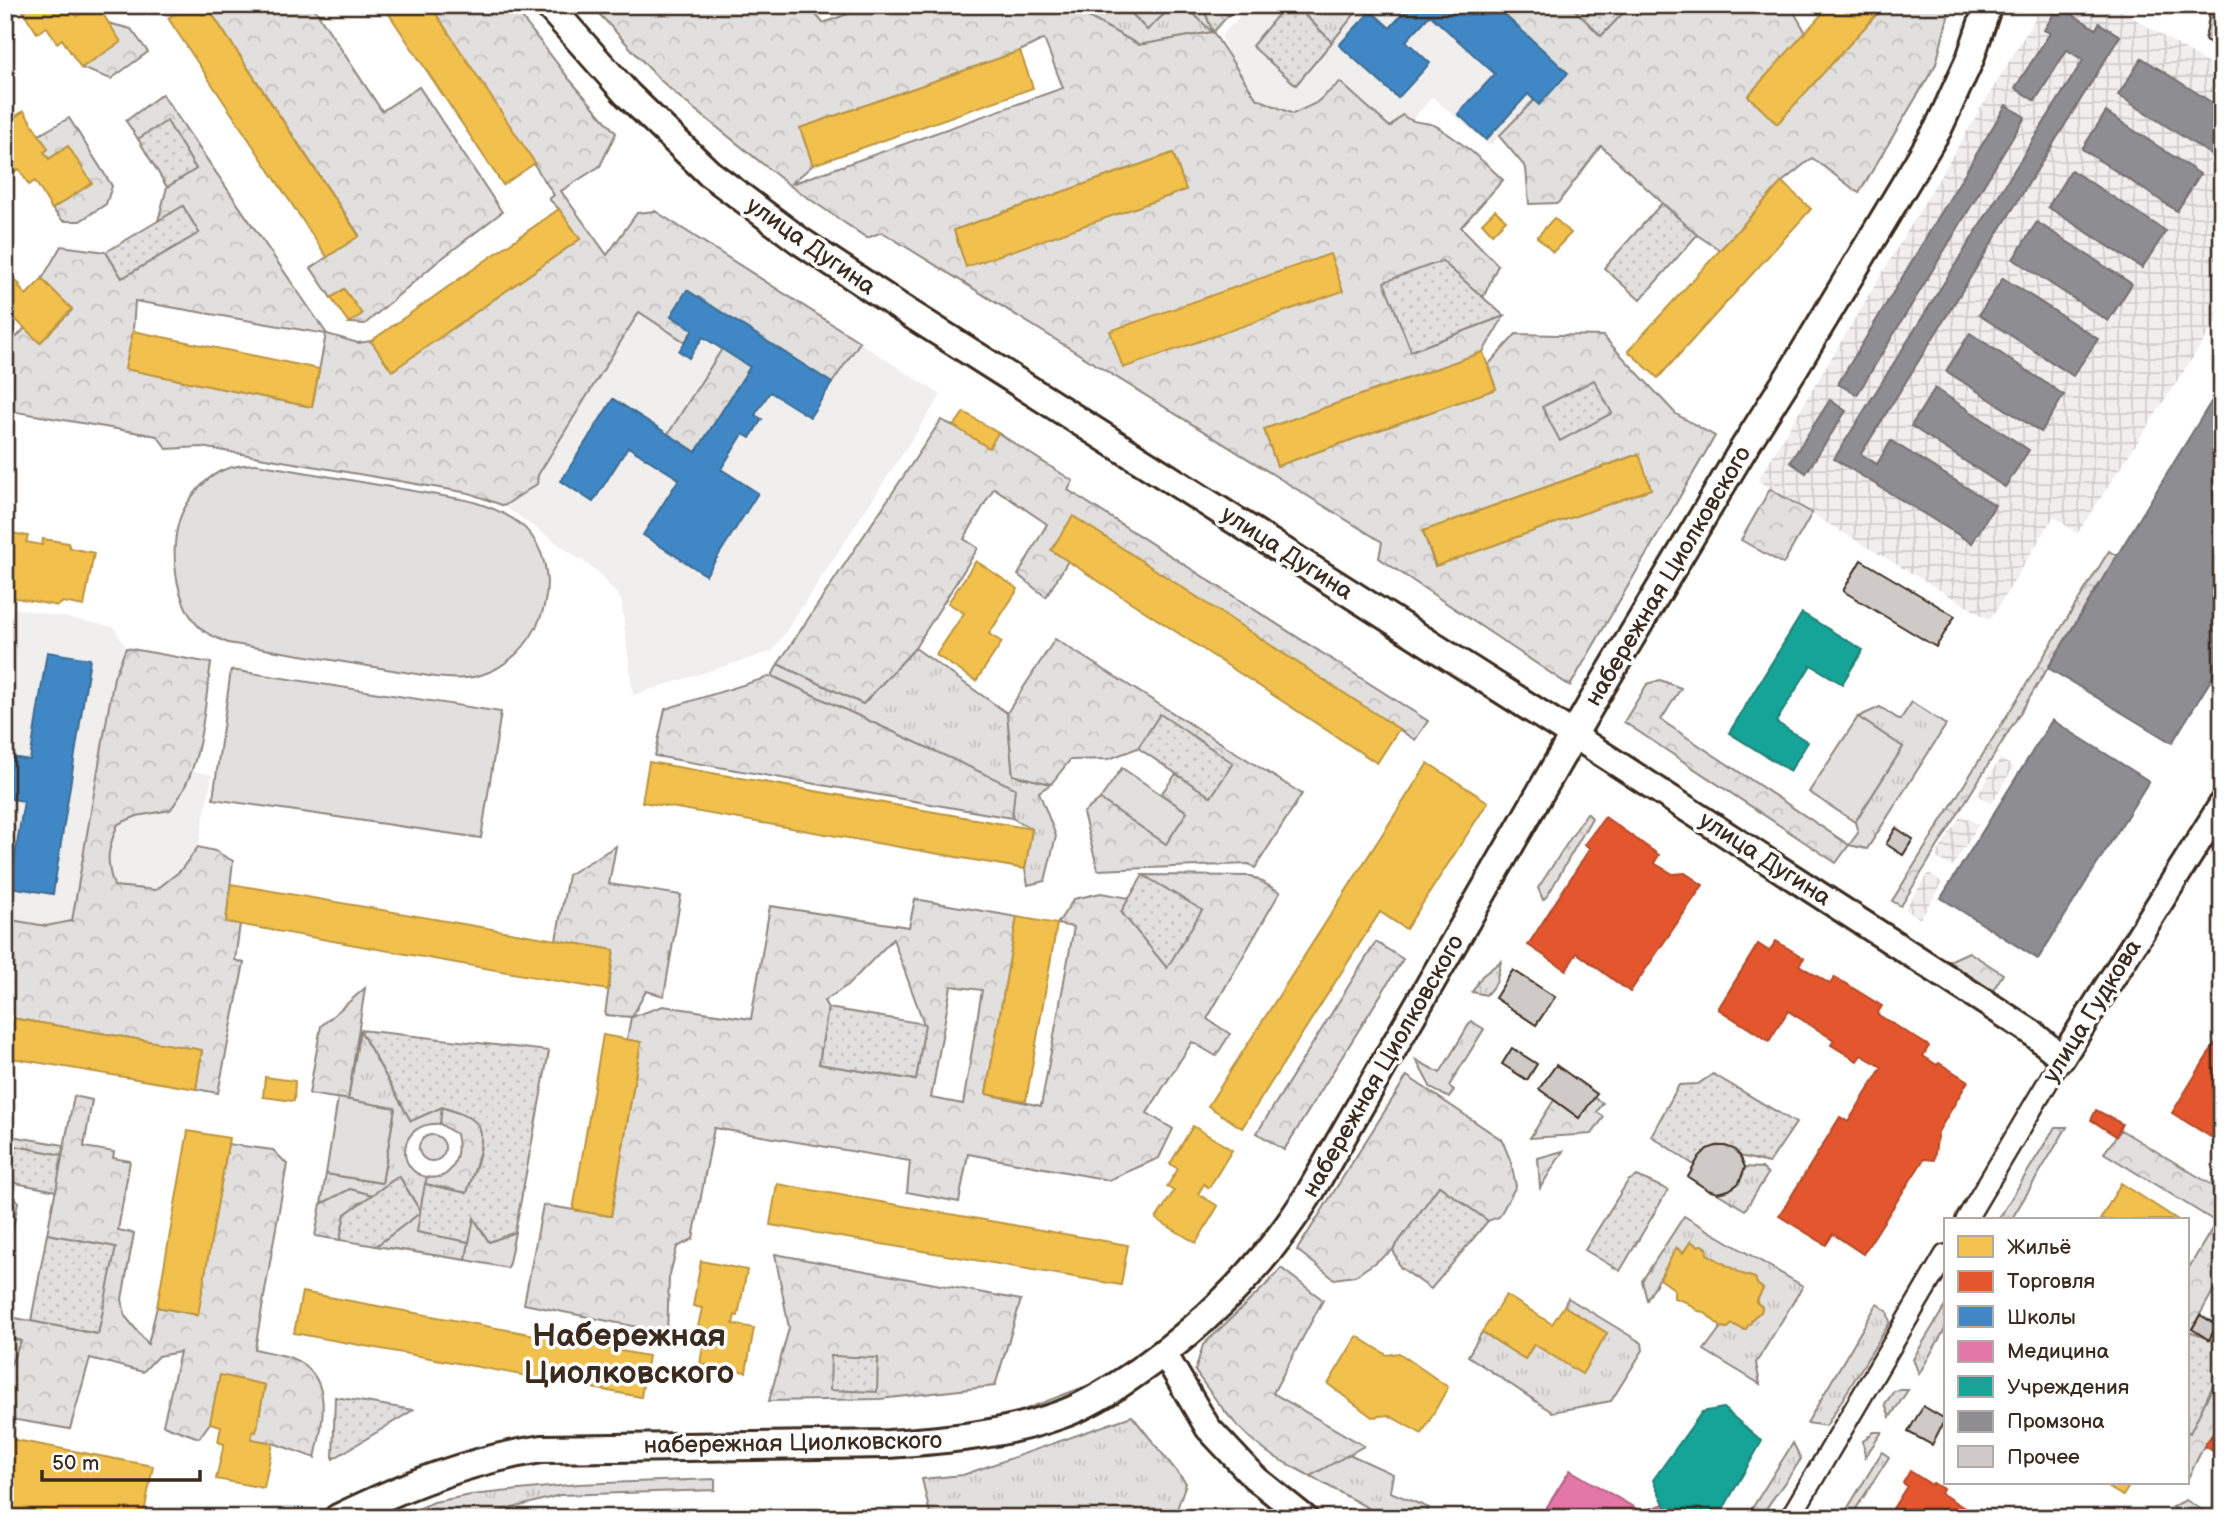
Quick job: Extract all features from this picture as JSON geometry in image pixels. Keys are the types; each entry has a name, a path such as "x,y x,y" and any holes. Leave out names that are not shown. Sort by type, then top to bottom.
{"main road":[{"name":"улица Дугина","path":"548,5 627,94 709,173 800,241 1573,735"},
{"name":"набережная Циолковского","path":"338,1518 399,1489 455,1468 542,1449 888,1444 996,1433 1062,1414 1094,1401 1164,1353 1224,1301 1298,1211 1573,735 1741,451 1938,130 1970,60 1988,5"}],"street":[{"name":"улица Дугина","path":"1573,735 2031,1032 2062,1058"},
{"name":"улица Гудкова","path":"1967,1218 2062,1058 2218,818"},
{"path":"1790,1518 1944,1257"},
{"path":"1164,1353 1208,1428 1254,1477 1306,1518"}],"shaded area":[{"path":"1250,5 1642,5 1526,168 1499,136 1490,146 1432,97 1361,180 1293,115 1256,98 1238,75 1221,36"},
{"path":"2043,5 2112,5 2222,72 2222,313 2077,534 2054,516 1990,620 1758,480"},
{"path":"655,211 941,395 773,651 633,695 621,599 597,571 504,506 469,494 403,484 598,294"},
{"path":"5,606 114,627 126,648 211,663 193,771 212,775 181,937 83,919 46,926 5,919"},
{"path":"2000,759 2014,767 1991,804 1977,795"},
{"path":"1961,815 1979,825 1952,867 1935,857"},
{"path":"1928,873 1943,883 1920,919 1905,909"}],"green space":[{"path":"206,5 312,5 382,111 419,87 502,212 436,263 365,324 349,323 361,314 344,289 331,298 311,268 359,235"},
{"path":"430,5 512,5 570,80 616,133 600,166 561,191 607,255 637,213 655,211 860,342 832,383 687,291 671,316 693,330 685,342 639,312 538,475 537,484 504,506 469,493 201,447 167,449 157,436 5,410 5,342 9,345 25,328 40,342 72,310 42,279 61,246 106,252 122,278 199,233 183,206 158,221 167,187 196,169 167,122 138,139 126,121 162,94 327,334 358,343 371,341 392,370 580,239 549,199 554,195","holes":["135,301 326,334 312,407 126,369"]},
{"path":"591,5 808,5 823,23 872,5 1079,5 1079,12 1139,45 1212,32 1185,5 1202,5 1213,32 1256,98 1293,114 1316,103 1340,82 1390,127 1402,115 1412,121 1434,125 1464,145 1503,180 1461,227 1498,265 1483,298 1442,261 1411,351 1504,316 1483,352 1264,429 1277,466 1496,389 1488,365 1516,334 1603,336 1676,414 1715,436 1570,686 1379,558 1382,542 882,232 867,238 789,185 658,78","holes":["1044,39 1063,88 791,184 813,165 800,128 1020,51","1173,153 1186,190 966,266 954,230","1638,454 1651,489 1435,566 1423,531"]},
{"path":"1079,5 1124,5 1147,30 1174,5 1184,5 1213,32 1139,45 1079,12"},
{"path":"1124,5 1174,5 1147,30"},
{"path":"1202,5 1238,5 1213,32"},
{"path":"1286,5 1295,5 1332,42 1296,85 1252,46"},
{"path":"1295,5 1362,5 1332,42"},
{"path":"1494,5 1555,5 1560,10 1570,5 1601,36 1626,10 1624,5 1790,5 1806,33 1748,96 1777,123 1885,5 1951,5 1936,64 1859,193 1812,158 1782,182 1720,250 1697,235 1601,146 1558,203 1529,204 1526,168 1499,136 1534,100"},
{"path":"1570,5 1624,5 1626,10 1601,36"},
{"path":"108,23 131,29 148,52 111,79 81,68 120,42"},
{"path":"69,118 112,186 106,204 80,221 63,221 52,209 91,183 68,147 49,159 44,152 48,149 39,135"},
{"path":"167,121 196,169 167,187 138,139"},
{"path":"1662,203 1697,235 1640,300 1604,268"},
{"path":"183,206 199,233 122,278 106,252"},
{"path":"1442,261 1504,316 1411,351 1384,282"},
{"path":"722,349 750,367 696,452 668,434"},
{"path":"1594,380 1612,413 1560,441 1542,407"},
{"path":"941,420 954,426 998,433 1073,481 1068,490 1428,721 1415,740 1074,517 1051,550 1068,561 1046,597 1018,575 1047,524 994,488 964,539 978,548 915,648 863,704 778,664"},
{"path":"256,464 466,500 510,517 531,535 542,555 546,576 546,597 530,638 516,654 498,667 478,676 456,678 435,677 228,643 207,633 194,621 180,592 175,557 178,524 190,500 208,479 228,468"},
{"path":"1770,489 1812,513 1783,564 1741,540"},
{"path":"2109,551 2117,556 1901,906 1892,901"},
{"path":"1055,639 1302,794 1255,868 1249,864 1098,870 1083,813 1100,799 1166,843 1187,812 1161,794 1176,774 1211,796 1160,715 1138,748 1109,759 1070,760 1051,784 1013,775 1007,713"},
{"path":"126,648 211,663 200,740 181,794 170,810 137,816 118,824 110,847 109,869 114,886 156,890 180,871 198,847 215,851 233,861 226,922 240,924 235,960 244,963 218,1093 196,1089 202,1050 5,1017 5,919 46,926 72,921 114,677"},
{"path":"915,648 1007,713 1013,775 1051,784 1039,792 1056,836 1045,881 1028,885 1025,869 1032,829 1012,818 1014,788 772,676 778,664 863,704"},
{"path":"231,670 501,712 481,838 213,799"},
{"path":"772,676 1015,788 1012,818 655,756 665,709"},
{"path":"1660,680 1681,688 1661,720 1849,845 1836,863 1624,722 1647,684"},
{"path":"1912,702 1946,725 1867,849 1849,845 1858,833 1855,822 1903,747 1858,717 1880,707 1900,720"},
{"path":"1160,714 1233,763 1211,797 1138,748"},
{"path":"1858,717 1903,747 1855,822 1809,792"},
{"path":"1122,768 1187,812 1166,844 1100,799"},
{"path":"1587,813 1592,818 1543,900 1538,888"},
{"path":"616,846 609,884 681,895 664,996 646,991 632,1017 663,1006 751,1019 770,906 909,927 915,899 1017,917 986,1094 1041,1106 1074,927 1057,924 1074,899 1101,893 1129,898 1122,912 1201,910 1143,875 1251,876 1280,892 1207,1019 1230,1034 1216,1056 1192,1042 1147,1113 1173,1129 1159,1158 1109,1180 968,1154 959,1202 907,1192 910,1161 714,1128 693,1239 677,1247 669,1278 667,1333 524,1304 543,1205 611,1216 641,1042 627,1040 631,1017 605,1015 614,950 556,940 568,875","holes":["893,939 924,1024 916,1080 819,1064 828,1008 824,1001 848,985","951,986 982,990 963,1104 931,1098"]},
{"path":"1143,875 1202,910 1167,968 1121,912"},
{"path":"1376,942 1403,959 1284,1150 1257,1133"},
{"path":"1969,952 2003,974 1989,997 1953,969 1949,961"},
{"path":"1501,961 1496,983 1486,995 1472,992 1482,976"},
{"path":"365,988 348,1100 309,1094 321,1026"},
{"path":"828,1008 925,1024 916,1080 819,1064"},
{"path":"1471,1021 1484,1029 1449,1086 1454,1090 1449,1098 1431,1088 1416,1060 1440,1073"},
{"path":"360,1030 411,1121 442,1107 440,1124 426,1125 416,1130 409,1138 405,1147 406,1157 409,1166 416,1173 427,1177 418,1232 469,1242 466,1260 376,1246 421,1212 399,1176 372,1195 350,1189 321,1204 326,1174 382,1183 395,1108 348,1100"},
{"path":"360,1030 549,1051 515,1232 489,1242 474,1218 469,1242 417,1232 420,1213 376,1246 340,1240 345,1214 399,1176 420,1211 425,1184 467,1193 481,1144 481,1134 473,1120 442,1107 411,1121"},
{"path":"1713,1074 1796,1123 1769,1163 1740,1156 1725,1146 1707,1149 1694,1165 1651,1136 1679,1085 1698,1084"},
{"path":"1407,1076 1502,1140 1511,1162 1516,1186 1499,1217 1488,1221 1439,1186 1393,1250 1355,1276 1334,1279 1297,1250"},
{"path":"74,1096 92,1100 84,1147 114,1152 113,1158 130,1161 118,1230 134,1233 122,1299 125,1316 148,1344 157,1307 197,1315 228,1144 273,1150 287,1164 255,1349 291,1358 305,1366 314,1376 320,1388 323,1415 315,1458 273,1443 251,1439 253,1431 256,1432 265,1385 220,1376 210,1423 199,1438 163,1425 180,1352 158,1356 143,1372 90,1358 70,1429 5,1418 5,1376 21,1341 5,1337 5,1316 98,1334 115,1247 47,1234"},
{"path":"338,1098 395,1108 382,1183 326,1174"},
{"path":"1594,1098 1603,1103 1597,1112 1604,1117 1592,1134 1530,1138 1554,1100"},
{"path":"442,1107 473,1120 481,1134 479,1154 467,1193 425,1184 427,1177 444,1175 449,1171 456,1158 456,1134 440,1124"},
{"path":"2055,1127 2067,1127 2012,1218 1999,1218"},
{"path":"2121,1130 2222,1191 2222,1275 2192,1329 2188,1328 2188,1269 2216,1222 2104,1153"},
{"path":"5,1135 64,1145 62,1155 5,1144"},
{"path":"432,1135 441,1139 445,1148 441,1157 432,1161 423,1157 419,1148 423,1139"},
{"path":"5,1144 62,1155 56,1191 5,1181"},
{"path":"1563,1151 1540,1188 1538,1158"},
{"path":"1745,1167 1762,1168 1768,1174 1745,1210 1717,1193 1736,1185 1742,1178"},
{"path":"1637,1176 1668,1190 1620,1271 1585,1250 1628,1181"},
{"path":"1439,1186 1488,1221 1431,1289 1400,1267 1393,1250"},
{"path":"350,1189 372,1195 345,1214 340,1240 315,1236 321,1204"},
{"path":"5,1196 15,1198 18,1202 5,1268"},
{"path":"1684,1216 1803,1286 1756,1363 1760,1384 1704,1350 1721,1327 1727,1328 1732,1324 1745,1330 1761,1312 1762,1307 1756,1302 1763,1289 1755,1278 1742,1274 1707,1254 1707,1248 1703,1245 1697,1246 1691,1241 1683,1253 1677,1248 1647,1300 1642,1281"},
{"path":"473,1217 489,1242 515,1232 508,1268 466,1260"},
{"path":"47,1234 116,1247 98,1334 31,1321"},
{"path":"775,1254 1021,1300 995,1386 880,1399 769,1401 789,1328"},
{"path":"1281,1268 1323,1300 1273,1393 1364,1446 1310,1476 1272,1455 1246,1434 1219,1404 1195,1371 1203,1345"},
{"path":"1568,1298 1642,1343 1643,1350 1611,1401 1552,1412 1468,1356 1482,1332 1525,1359 1534,1344 1582,1373 1607,1333 1564,1306"},
{"path":"1877,1304 1887,1311 1890,1322 1826,1426 1807,1423"},
{"path":"1944,1308 1944,1331 1919,1374 1913,1359"},
{"path":"2188,1331 2222,1344 2222,1367 2190,1433"},
{"path":"5,1337 21,1341 5,1376"},
{"path":"831,1356 878,1358 877,1392 830,1390"},
{"path":"2222,1367 2222,1421 2204,1446 2188,1478 2188,1431"},
{"path":"1094,1383 1096,1391 1046,1412 1002,1418"},
{"path":"1908,1390 1890,1417 1885,1404 1894,1391"},
{"path":"335,1397 413,1410 333,1459"},
{"path":"1132,1416 1186,1483 1174,1518 931,1518 922,1479 963,1475"},
{"path":"1874,1432 1882,1432 1865,1457 1863,1441"},
{"path":"1793,1443 1801,1459 1760,1518 1746,1518"},
{"path":"1882,1452 1889,1457 1850,1518 1844,1514"},
{"path":"1349,1454 1393,1474 1390,1492 1429,1508 1424,1516 1426,1518 1386,1518 1310,1476"},
{"path":"715,1479 715,1490 560,1495 476,1518 397,1518 434,1502 471,1495 578,1484"},
{"path":"2186,1500 2215,1518 2189,1518 2172,1507"}],"building: Жильё":[{"path":"19,5 75,5 72,9 77,16 97,5 121,42 81,68 62,39 57,43 47,27 37,33"},
{"path":"188,5 206,5 359,236 327,257 168,18"},
{"path":"383,5 430,5 535,163 503,185"},
{"path":"1830,5 1885,5 1777,124 1748,96"},
{"path":"1020,51 1033,88 813,165 800,128"},
{"path":"24,111 48,149 44,152 49,159 68,146 92,183 52,209 35,181 29,185 19,169 9,175 5,170 5,123"},
{"path":"1173,153 1186,190 966,267 954,230"},
{"path":"1782,182 1811,209 1658,378 1628,351"},
{"path":"559,209 580,239 392,371 371,341"},
{"path":"1495,210 1506,220 1492,234 1482,223"},
{"path":"1554,218 1571,233 1553,252 1537,237"},
{"path":"1330,254 1343,291 1123,368 1110,331"},
{"path":"5,270 26,295 42,279 72,309 40,343 14,318 9,324 5,321"},
{"path":"344,289 362,314 349,323 331,298"},
{"path":"133,331 319,369 312,407 125,369"},
{"path":"1483,352 1496,389 1277,466 1264,429"},
{"path":"964,412 998,433 989,448 954,426"},
{"path":"1639,454 1651,489 1436,566 1423,531"},
{"path":"1073,516 1399,729 1377,763 1051,550"},
{"path":"6,532 28,536 26,542 42,545 43,539 68,543 70,548 94,553 84,606 63,602 58,606 5,596"},
{"path":"976,561 1018,589 989,634 1002,642 976,681 936,655 964,613 948,603"},
{"path":"649,762 1032,829 1025,869 642,802"},
{"path":"1428,763 1488,802 1406,929 1380,912 1242,1128 1208,1106"},
{"path":"231,884 614,950 608,990 226,922"},
{"path":"1017,917 1057,924 1026,1101 986,1094"},
{"path":"5,1017 202,1050 196,1089 5,1057"},
{"path":"603,1035 641,1042 611,1216 573,1210"},
{"path":"265,1077 295,1081 294,1101 263,1097"},
{"path":"1193,1126 1232,1150 1209,1188 1204,1184 1198,1194 1218,1206 1196,1243 1156,1219 1174,1191 1167,1187 1178,1169 1170,1164"},
{"path":"188,1131 229,1138 198,1315 157,1307"},
{"path":"2121,1183 2175,1218 2101,1218"},
{"path":"777,1184 1128,1245 1121,1285 770,1225"},
{"path":"1691,1241 1707,1249 1707,1254 1742,1274 1755,1278 1763,1289 1756,1302 1762,1307 1761,1312 1745,1330 1732,1324 1728,1328 1721,1327 1704,1312 1674,1298 1674,1289 1660,1279 1676,1248 1683,1253"},
{"path":"701,1261 747,1270 738,1316 735,1315 733,1324 754,1328 746,1372 700,1364 706,1329 698,1327 702,1308 693,1306"},
{"path":"302,1292 648,1356 641,1397 294,1333"},
{"path":"1506,1295 1552,1324 1564,1306 1607,1333 1582,1374 1534,1344 1525,1359 1482,1332"},
{"path":"1357,1336 1387,1355 1399,1353 1448,1387 1422,1434 1388,1415 1372,1417 1328,1384"},
{"path":"220,1375 265,1385 256,1432 253,1431 251,1439 273,1443 264,1488 216,1479 224,1444 218,1442 221,1426 210,1423"},
{"path":"5,1438 153,1466 143,1518 5,1518"},
{"path":"2102,1484 2130,1484 2123,1496"}],"building: Торговля":[{"path":"1605,817 1659,855 1654,863 1673,874 1685,873 1703,885 1630,992 1577,953 1566,970 1528,945 1590,848 1584,845"},
{"path":"1776,941 1804,958 1799,965 1830,984 1835,977 1882,1006 1877,1014 1929,1046 1923,1056 1968,1081 1938,1132 1934,1160 1924,1159 1863,1254 1833,1234 1826,1245 1779,1216 1840,1117 1848,1122 1882,1067 1861,1055 1857,1061 1831,1045 1834,1040 1788,1011 1769,1041 1718,1009 1758,944 1769,951"},
{"path":"2222,1032 2222,1144 2172,1113"},
{"path":"2096,1110 2122,1124 2116,1136 2091,1120"},
{"path":"2222,1421 2222,1456 2204,1446"},
{"path":"1910,1471 1943,1489 1941,1493 1980,1518 1887,1518 1907,1486 1903,1483"}],"building: Школы":[{"path":"1410,5 1494,5 1568,73 1539,105 1528,94 1486,140 1458,114 1495,74 1430,15 1406,41 1430,63 1398,98 1339,45 1371,11 1390,28"},
{"path":"687,290 832,383 810,417 770,392 755,415 762,419 750,438 743,434 721,469 758,493 706,575 643,535 679,479 628,447 593,502 561,481 613,399 696,452 750,367 703,337 689,358 679,351 693,330 671,316"},
{"path":"47,652 90,659 53,894 10,887 24,801 5,798 5,756 30,760"}],"building: Медицина":[{"path":"1570,1470 1642,1512 1664,1504 1675,1518 1540,1518"}],"building: Учреждения":[{"path":"1802,613 1863,650 1842,684 1811,665 1776,722 1808,742 1790,771 1729,733"},
{"path":"1723,1408 1762,1441 1718,1518 1675,1518 1664,1504 1653,1480 1702,1412"}],"building: Промзона":[{"path":"2059,6 2096,29 2099,23 2120,36 1861,454 1877,464 1891,441 1995,505 1972,543 1834,459 2083,60 2067,50 2035,101 2015,88 2050,33 2044,30"},
{"path":"2142,58 2222,109 2222,143 2213,156 2118,95"},
{"path":"2006,105 2025,117 1857,395 1838,384"},
{"path":"2106,112 2200,174 2177,211 2082,149"},
{"path":"2071,170 2166,231 2142,268 2048,207"},
{"path":"2037,222 2132,284 2108,321 2013,259"},
{"path":"2003,278 2098,339 2073,376 1979,315"},
{"path":"1970,333 2064,395 2041,432 1946,371"},
{"path":"2222,384 2222,662 2172,743 2048,668"},
{"path":"1935,388 2029,450 2005,487 1911,426"},
{"path":"1830,400 1846,411 1806,473 1790,462"},
{"path":"2052,720 2149,781 2038,959 1941,898"}],"building: Прочее":[{"path":"2211,5 2222,5 2222,49 2205,40"},
{"path":"1861,560 1955,616 1936,647 1843,591"},
{"path":"1896,828 1913,839 1903,855 1886,844"},
{"path":"1513,970 1555,997 1536,1025 1495,998"},
{"path":"1512,1048 1537,1064 1527,1080 1502,1064"},
{"path":"1556,1065 1597,1094 1579,1118 1539,1089"},
{"path":"1716,1146 1734,1149 1745,1167 1739,1183 1729,1190 1717,1193 1688,1177 1699,1157 1707,1149"},
{"path":"2200,1315 2217,1325 2209,1340 2192,1329"},
{"path":"1923,1406 1944,1418 1932,1445 1908,1432"}],"district":[{"name":"Набережная Циолковского","path":"629,1354"}]}
